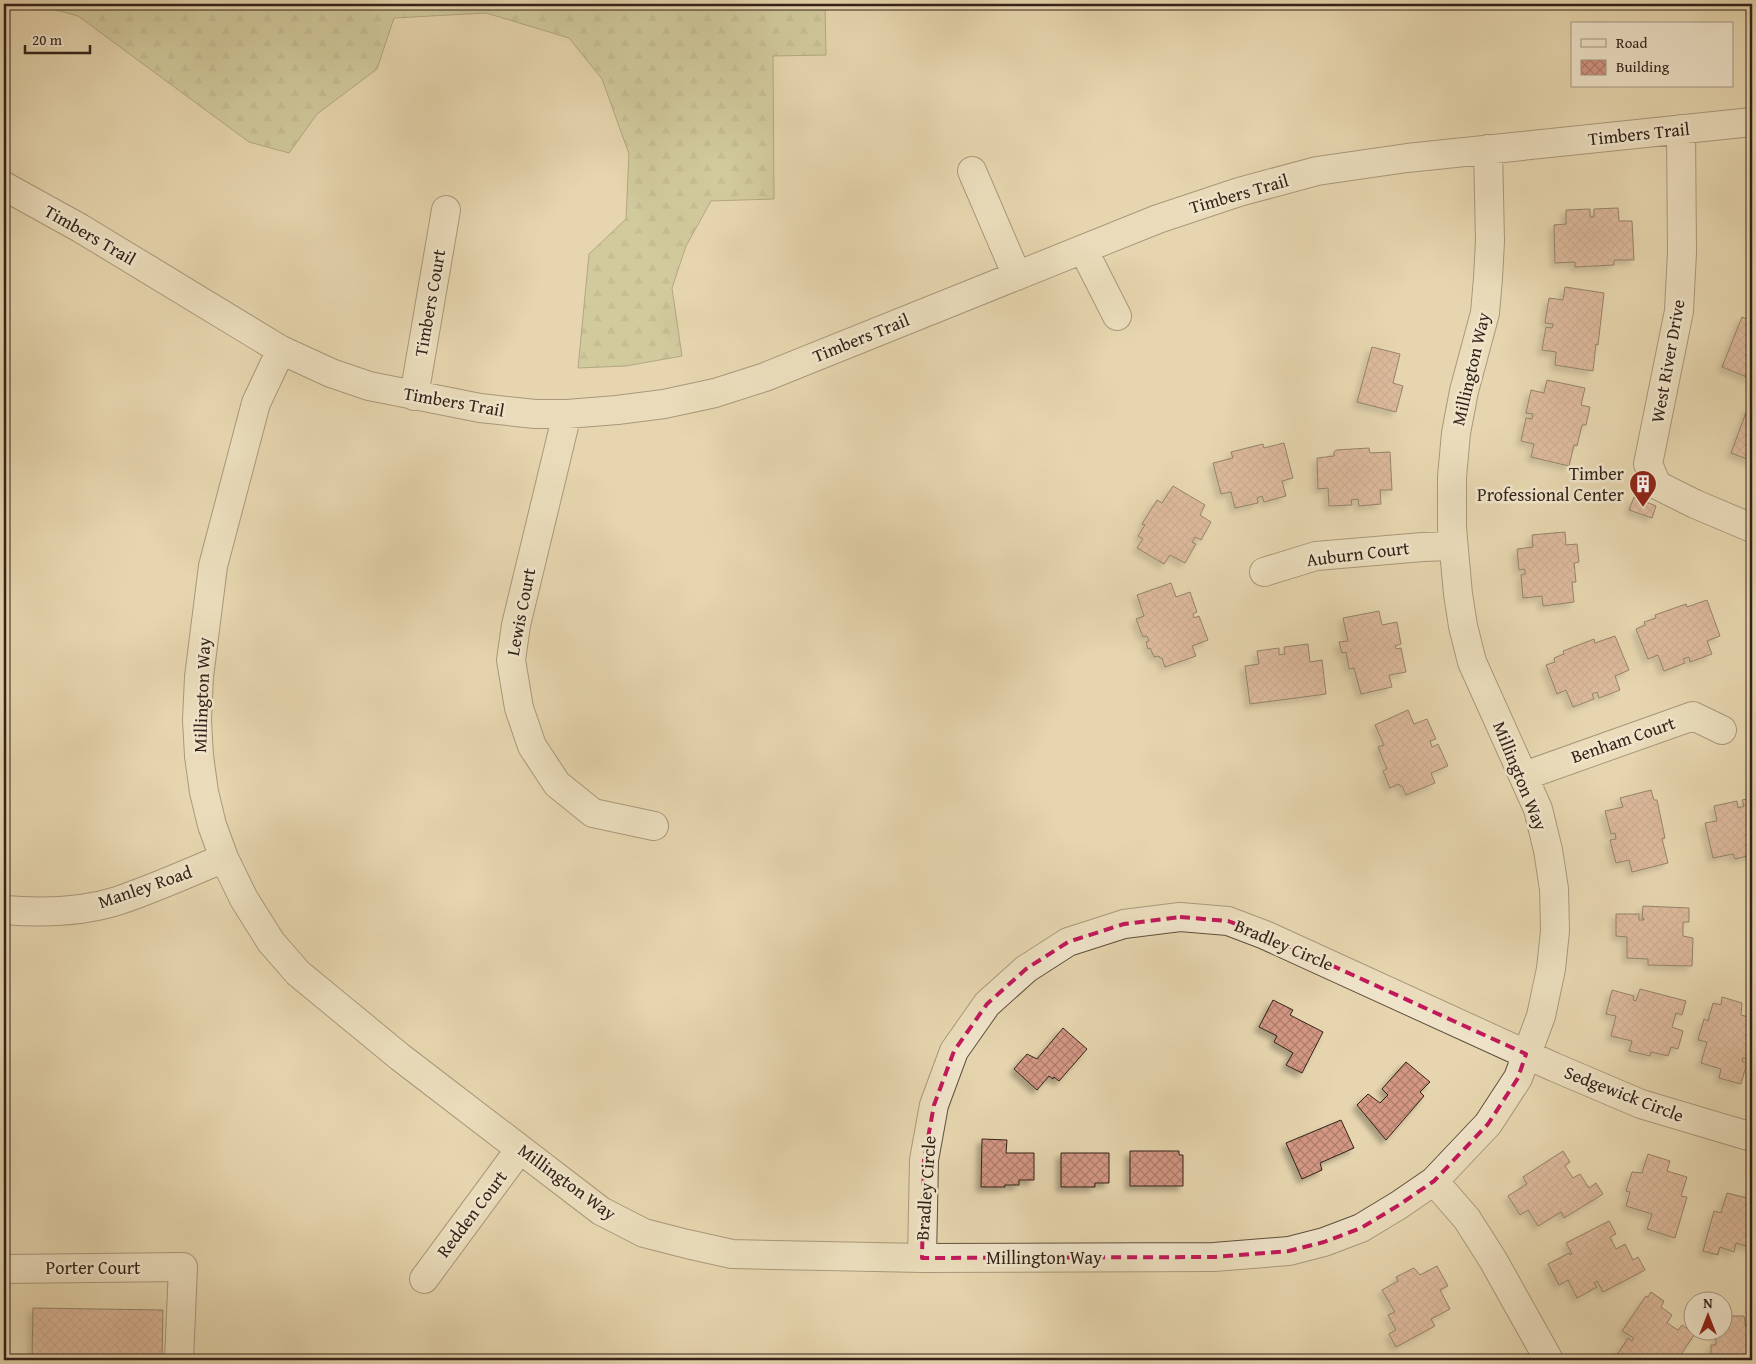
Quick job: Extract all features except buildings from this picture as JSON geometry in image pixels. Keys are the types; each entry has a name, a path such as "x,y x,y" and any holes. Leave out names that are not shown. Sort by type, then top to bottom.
{"street":[{"name":"Timbers Trail","path":"5,191 80,228 281,350 331,373 369,386 480,408 535,414 567,414 664,404 716,392 765,377 1158,219 1239,192 1317,171 1407,158 1752,122"},
{"name":"West River Drive","path":"1681,129 1682,252 1679,312 1648,464 1657,485 1695,504 1752,528"},
{"name":"Millington Way","path":"281,350 256,403 213,566 199,677 199,756 204,792 212,825 224,858 244,899 271,942 298,973 400,1057 602,1211 644,1233 732,1254 922,1258 1214,1257 1289,1251 1324,1242 1361,1228 1399,1205 1434,1181 1488,1124 1518,1078 1541,1016 1550,969 1555,931 1554,889 1548,850 1538,810 1472,662 1463,626 1454,546 1452,477 1456,433 1464,391 1485,313 1488,278 1490,241 1488,149"},
{"path":"972,171 1017,276"},
{"name":"Timbers Court","path":"414,396 446,210"},
{"path":"1083,249 1117,316"},
{"name":"Lewis Court","path":"567,414 516,625 511,660 519,708 532,746 556,784 593,814 654,826"},
{"name":"Auburn Court","path":"1264,572 1316,556 1454,546"},
{"name":"Benham Court","path":"1524,776 1693,716 1722,730"},
{"name":"Manley Road","path":"4,910 31,912 69,910 116,901 224,858"},
{"name":"Bradley Circle","path":"922,1258 924,1160 934,1106 954,1052 987,1004 1026,969 1068,942 1124,924 1180,917 1228,922 1266,935 1526,1054"},
{"name":"Sedgewick Circle","path":"1526,1054 1642,1104 1752,1137"},
{"name":"Redden Court","path":"424,1279 520,1149"},
{"path":"1434,1181 1467,1219 1493,1260 1549,1360"},
{"name":"Porter Court","path":"4,1269 183,1267 179,1360"}],"highlighted area":[{"path":"1180,917 1228,921 1265,935 1526,1054 1518,1078 1488,1124 1434,1181 1399,1205 1361,1228 1324,1242 1289,1251 1214,1257 922,1258 924,1160 934,1105 954,1051 987,1004 1026,969 1068,942 1124,924"}],"green space":[{"path":"34,4 825,4 826,55 773,56 774,199 711,201 686,246 672,288 682,356 626,366 578,368 589,254 626,219 629,154 602,79 569,38 486,13 394,18 377,69 317,114 289,153 249,142 78,16"}],"place":[{"name":"Timber Professional Center","path":"1643,508"}]}
